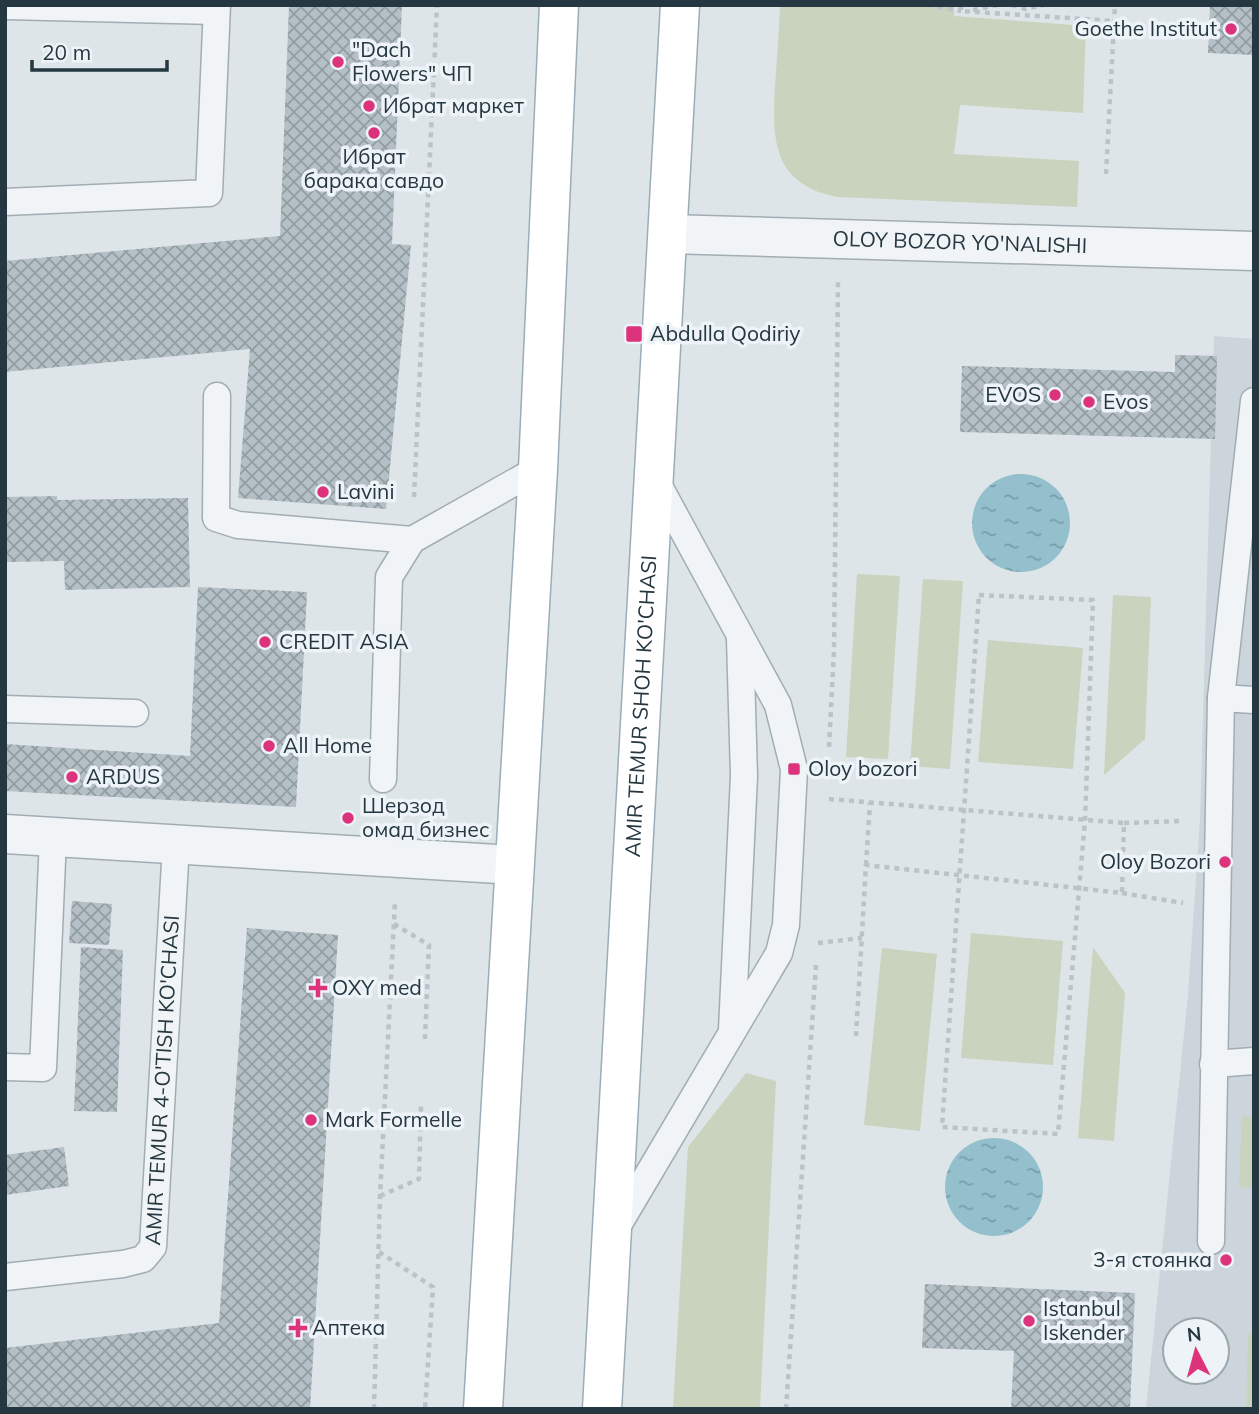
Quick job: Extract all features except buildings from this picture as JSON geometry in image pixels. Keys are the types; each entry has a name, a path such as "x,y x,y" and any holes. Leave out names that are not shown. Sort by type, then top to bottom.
{"main road":[{"path":"483,1409 538,469 559,5"},
{"name":"AMIR TEMUR SHOH KO'CHASI","path":"602,1409 680,5"}],"street":[{"name":"OLOY BOZOR YO'NALISHI","path":"668,234 1254,251"},
{"path":"5,834 513,865"}],"lane":[{"path":"5,6 216,8 209,193 5,202"},
{"path":"217,396 216,518 238,525 412,540"},
{"path":"1211,1241 1221,698 1254,401"},
{"path":"383,779 389,577 412,540 538,469"},
{"path":"611,1237 779,953 786,925 794,769 778,705 653,475"},
{"path":"732,1036 744,776 739,633"},
{"path":"1221,698 1254,700"},
{"path":"5,709 135,713"},
{"path":"5,1067 43,1068 52,838"},
{"name":"AMIR TEMUR 4-O'TISH KO'CHASI","path":"5,1278 123,1264 143,1259 153,1247 176,845"},
{"path":"1213,1063 1254,1061"}],"path":[{"path":"928,5 1114,21"},
{"path":"961,8 997,5"},
{"path":"1015,6 1037,8 1044,5"},
{"path":"1107,174 1115,5"},
{"path":"979,595 1093,600 1085,821 1059,1134 943,1127 979,595"},
{"path":"826,799 1124,824 1187,821"},
{"path":"856,1035 870,803"},
{"path":"1122,893 1124,824"},
{"path":"866,865 1080,888 1194,904"},
{"path":"394,924 429,946 425,1039"},
{"path":"818,943 862,938"},
{"path":"380,1196 419,1179 421,1104"},
{"path":"378,1251 433,1287 425,1409"}],"shaded area":[{"name":"Oloy Bozori","path":"1214,336 1254,339 1254,1409 1146,1409 1188,995 1200,820"}],"green space":[{"path":"780,5 954,5 954,16 1086,26 1083,113 960,105 954,154 1079,161 1077,207 837,197 816,191 800,182 788,171 781,157 774,125"},
{"path":"857,574 900,576 888,759 846,757"},
{"path":"923,579 963,581 950,769 910,766"},
{"path":"1113,595 1151,597 1145,739 1104,775"},
{"path":"988,640 1083,648 1073,769 978,762"},
{"path":"971,933 1063,941 1053,1065 961,1058"},
{"path":"1093,947 1125,993 1114,1141 1078,1138"},
{"path":"882,948 937,954 920,1131 864,1125"},
{"path":"746,1073 776,1081 760,1409 673,1409 688,1147"},
{"path":"1242,1116 1254,1117 1254,1188 1239,1187"},
{"path":"1254,1330 1254,1409 1246,1409 1248,1336"}],"water":[{"path":"1021,474 1040,478 1056,488 1066,504 1070,523 1066,542 1056,558 1040,568 1021,572 1002,568 986,558 976,542 972,523 976,504 986,488 1002,478"},
{"path":"994,1138 1013,1142 1029,1152 1039,1168 1043,1187 1039,1206 1029,1222 1013,1232 994,1236 975,1232 959,1222 949,1206 945,1187 949,1168 959,1152 975,1142"}],"place":[{"name":"Goethe Institut","path":"1231,29"},
{"name":"\"Dach Flowers\" ЧП","path":"338,62"},
{"name":"Ибрат маркет","path":"369,106"},
{"name":"Ибрат барака савдо","path":"374,133"},
{"name":"Abdulla Qodiriy","path":"634,334"},
{"name":"EVOS","path":"1055,395"},
{"name":"Evos","path":"1089,402"},
{"name":"Lavini","path":"323,492"},
{"name":"CREDIT ASIA","path":"265,642"},
{"name":"All Home","path":"269,746"},
{"name":"Oloy bozori","path":"794,769"},
{"name":"ARDUS","path":"72,777"},
{"name":"Шерзод омад бизнес","path":"348,818"},
{"name":"Oloy Bozori","path":"1225,862"},
{"name":"OXY med","path":"318,988"},
{"name":"Mark Formelle","path":"311,1120"},
{"name":"3-я стоянка","path":"1226,1260"},
{"name":"Istanbul Iskender","path":"1029,1321"},
{"name":"Аптека","path":"298,1328"}]}
